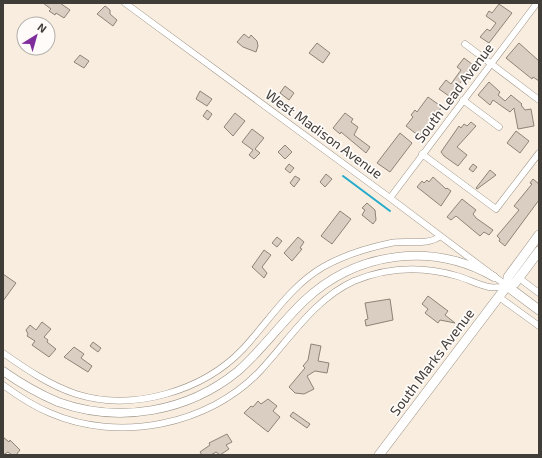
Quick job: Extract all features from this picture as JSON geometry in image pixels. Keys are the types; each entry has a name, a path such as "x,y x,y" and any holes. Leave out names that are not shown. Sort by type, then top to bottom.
{"main road":[{"name":"South Marks Avenue","path":"507,286 508,277 539,235"},
{"name":"South Marks Avenue","path":"379,455 499,296 507,286 515,283 539,251"},
{"path":"507,286 539,310"}],"street":[{"name":"West Madison Avenue","path":"125,3 507,286"},
{"name":"South Lead Avenue","path":"390,198 537,3"},
{"path":"465,44 539,100"},
{"path":"463,100 499,127"},
{"path":"422,154 496,209 538,156"},
{"path":"3,353 36,376 78,394 118,400 164,395 194,384 231,360 302,282 325,266 347,255 379,246 409,241 434,241 440,236"},
{"path":"3,371 46,396 85,409 123,413 162,409 190,400 221,383 254,355 309,297 330,280 358,266 397,256 430,256 468,264 494,277"},
{"path":"3,385 32,404 51,414 77,422 127,427 154,425 192,415 231,395 259,372 318,306 331,295 352,282 380,273 406,269 421,269 444,272 489,287 507,286"},
{"path":"519,278 539,293"},
{"path":"499,296 539,326"}],"building":[{"path":"43,3 60,3 70,10 64,18 49,11 51,9"},
{"path":"499,4 512,13 489,43 480,37 487,29 490,31 496,23 486,16 489,11 492,13"},
{"path":"105,6 110,10 110,14 117,20 113,26 97,14"},
{"path":"244,34 249,38 251,35 257,41 258,46 256,52 243,47 237,42"},
{"path":"317,43 330,53 323,63 309,53"},
{"path":"519,43 539,61 539,81 533,77 532,79 506,58"},
{"path":"80,55 89,61 84,68 74,62"},
{"path":"464,58 473,65 449,96 439,89 446,80 451,84 461,70 457,67"},
{"path":"489,82 500,92 498,95 505,101 511,95 522,104 521,105 525,110 531,109 534,126 518,129 514,108 510,112 493,100 490,105 478,95"},
{"path":"285,86 294,93 289,100 280,93"},
{"path":"200,91 212,99 207,106 196,99"},
{"path":"428,97 442,107 419,136 406,126 413,117 411,115 415,110 417,112"},
{"path":"207,110 212,114 208,120 203,116"},
{"path":"235,113 245,121 233,136 224,127"},
{"path":"345,113 353,119 351,122 358,127 354,135 370,147 366,153 341,132 340,134 333,128"},
{"path":"471,122 476,126 457,147 467,155 458,166 441,152 459,126 461,128 464,124 467,126"},
{"path":"252,129 264,138 255,149 260,153 254,159 249,155 253,150 242,142"},
{"path":"516,131 529,141 520,153 507,143"},
{"path":"400,133 412,143 390,172 377,163"},
{"path":"285,145 292,152 285,159 278,152"},
{"path":"289,164 294,168 290,173 285,169"},
{"path":"473,164 477,167 473,172 469,169"},
{"path":"490,170 496,175 477,189 476,188"},
{"path":"326,174 332,179 325,187 320,182"},
{"path":"295,176 300,179 294,187 290,183"},
{"path":"433,177 446,189 447,188 451,191 441,206 417,187 422,181 424,183 427,180 429,182"},
{"path":"533,179 539,184 539,200 505,246 499,241 500,239 497,236 519,210 514,206 532,184 530,183"},
{"path":"462,199 476,210 473,214 476,218 493,230 489,235 484,232 480,236 456,216 451,220 447,217"},
{"path":"367,203 375,210 376,220 373,224 362,215 365,210 362,208"},
{"path":"340,211 351,219 332,244 321,236"},
{"path":"277,237 282,241 277,247 272,243"},
{"path":"298,237 304,242 300,248 302,249 292,261 284,253"},
{"path":"264,250 271,255 262,267 267,273 264,278 252,267"},
{"path":"3,274 16,283 3,301"},
{"path":"428,296 448,311 445,315 455,323 440,320 438,323 425,313 428,309 422,304"},
{"path":"390,299 393,320 366,326 365,320 368,319 365,303"},
{"path":"42,322 51,329 44,337 48,340 47,342 56,349 49,357 32,345 35,341 27,336 28,334 26,330 30,325 36,330"},
{"path":"93,342 101,348 98,352 90,346"},
{"path":"311,344 321,346 318,361 329,363 327,373 315,371 307,376 314,389 304,394 295,393 289,387 305,368 303,366 308,360"},
{"path":"74,347 84,354 81,358 92,366 88,372 64,357"},
{"path":"268,399 277,406 273,411 280,417 268,432 244,413 251,406 253,407 258,401 261,404"},
{"path":"293,412 310,424 307,428 290,416"},
{"path":"227,434 232,442 226,445 229,449 220,455 216,452 211,455 202,455 200,452 210,445 209,443"},
{"path":"3,437 9,442 10,440 20,450 16,455 12,455 8,452 3,455"}],"waterway":[{"path":"343,176 390,211"}]}
